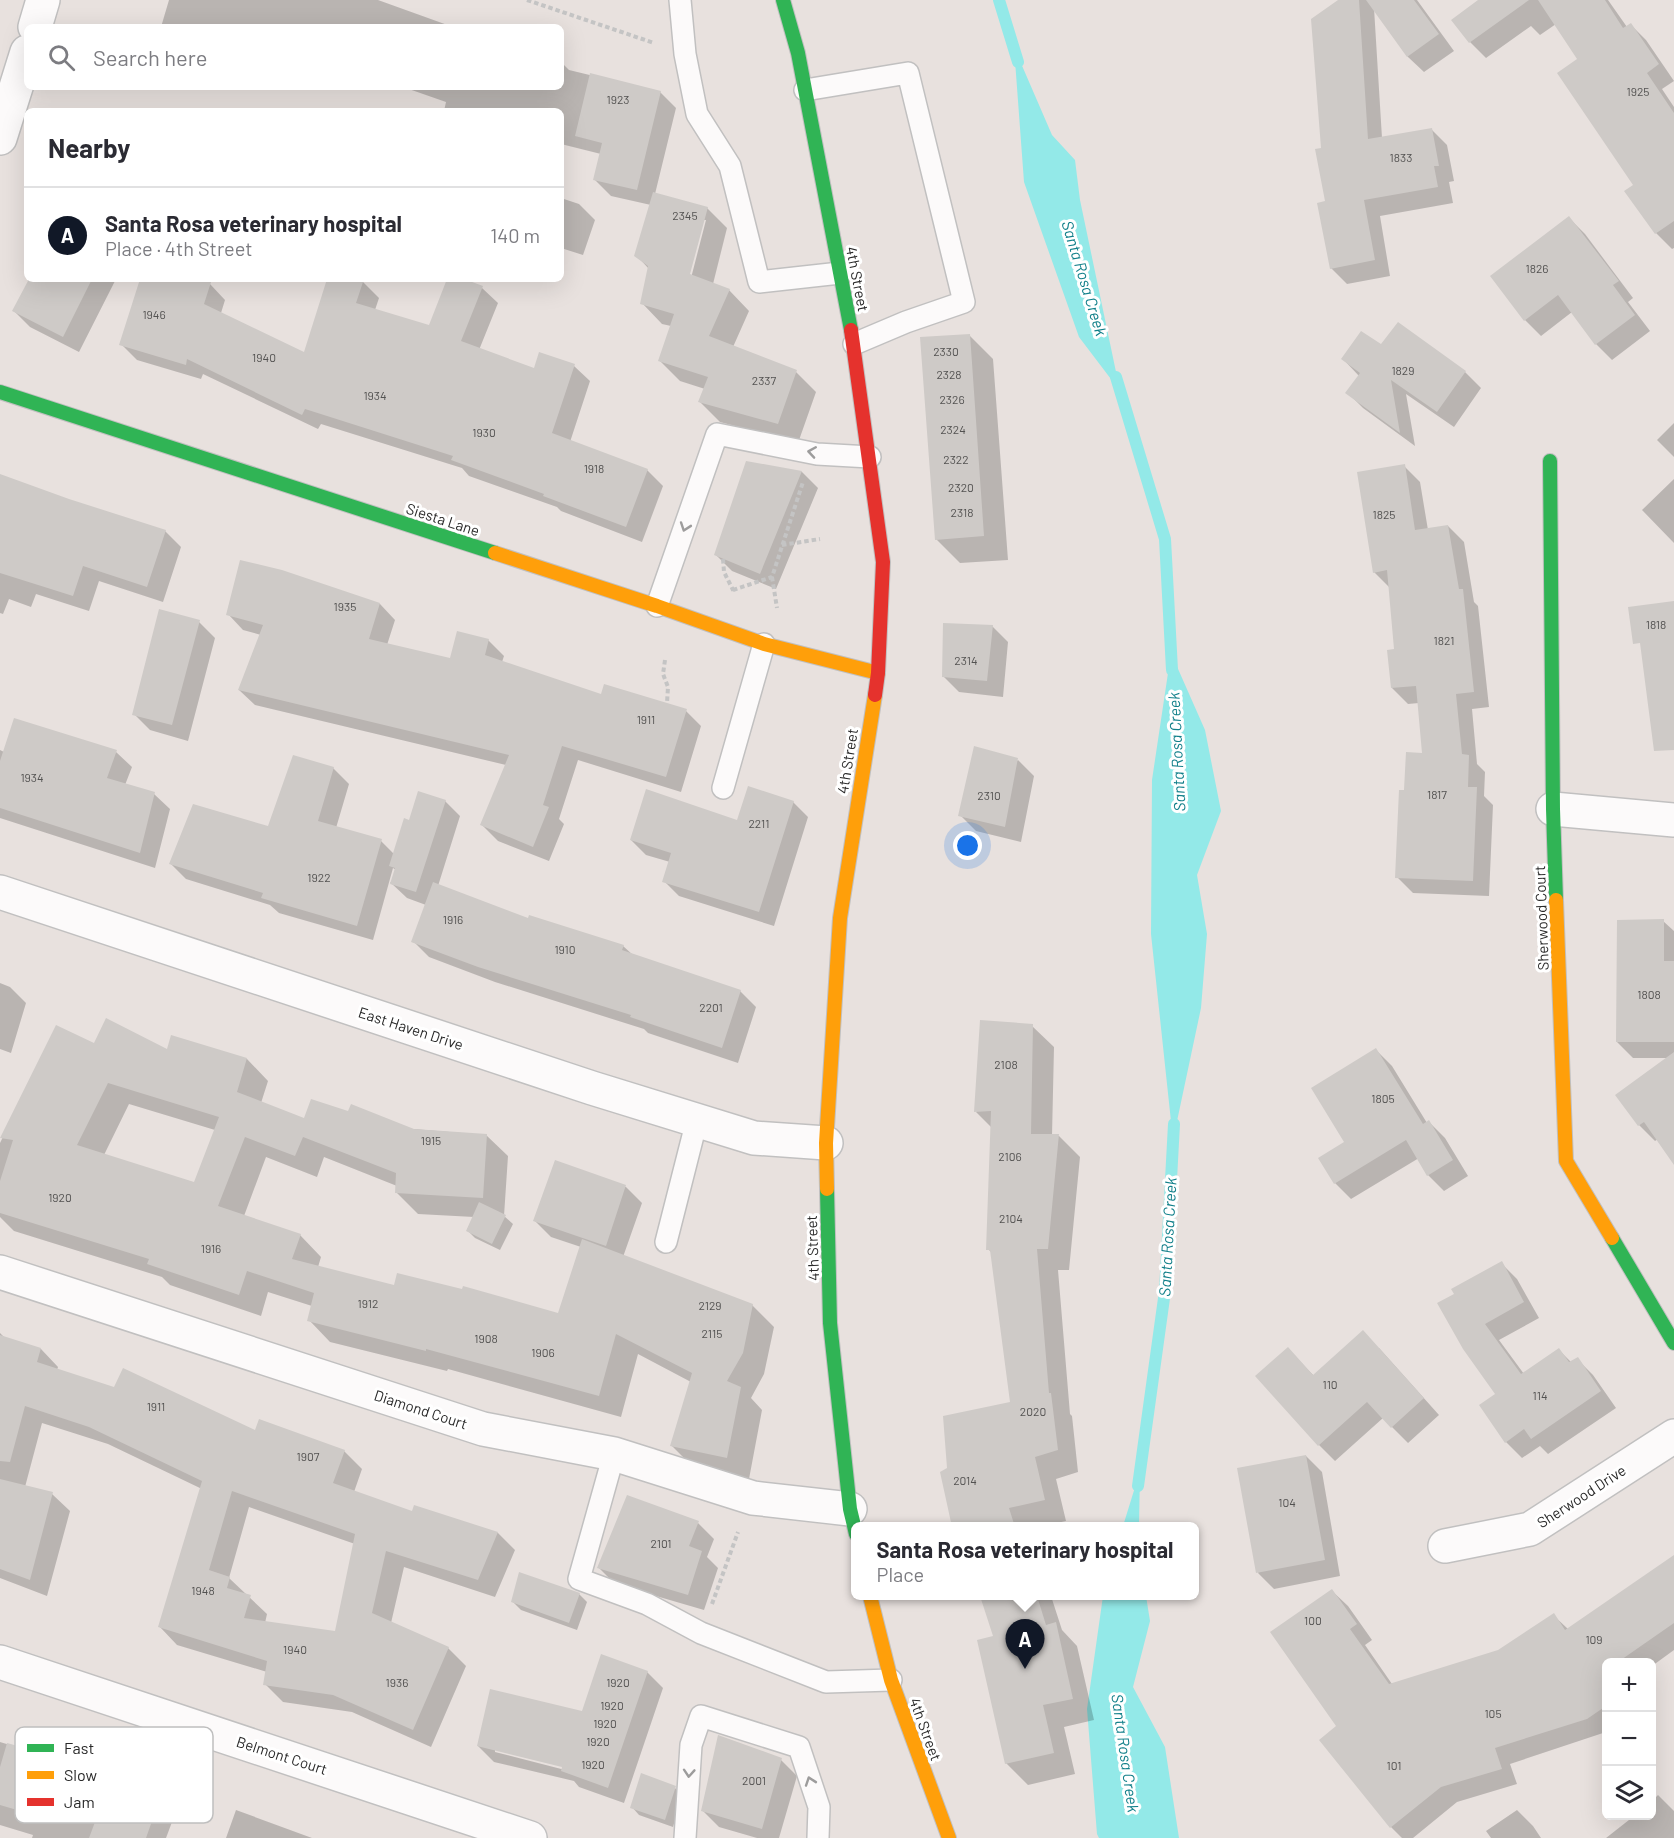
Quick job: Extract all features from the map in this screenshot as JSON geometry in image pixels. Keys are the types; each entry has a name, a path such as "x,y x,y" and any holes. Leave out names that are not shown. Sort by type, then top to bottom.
{"street":[{"path":"36,24 43,0"},
{"name":"4th Street","path":"783,0 798,53 854,344 883,562 878,674 840,918 826,1143 830,1323 853,1521"},
{"path":"0,138 24,62"},
{"name":"Siesta Lane","path":"0,392 657,606 764,644 878,674"},
{"name":"Sherwood Court","path":"1550,462 1553,809 1566,1161 1674,1343"},
{"path":"1553,809 1674,820"},
{"name":"East Haven Drive","path":"0,892 592,1088 754,1138 826,1143"},
{"name":"Diamond Court","path":"0,1272 483,1429 614,1454 753,1498 853,1521"},
{"name":"Sherwood Drive","path":"1445,1546 1530,1529 1674,1436"},
{"name":"4th Street","path":"871,1600 891,1680 949,1838"},
{"name":"Belmont Court","path":"0,1662 196,1727"},
{"name":"Belmont Court","path":"213,1733 530,1838"}],"lane":[{"path":"680,0 685,54 697,114 730,166 759,282 840,273"},
{"path":"804,90 908,73 964,302 906,322 854,344"},
{"path":"657,606 717,434 817,454 870,457"},
{"path":"723,788 764,644"},
{"path":"666,1242 697,1120"},
{"path":"614,1454 579,1579 646,1604 701,1633 826,1682 891,1680"},
{"path":"685,1838 691,1745 701,1716 799,1748 819,1807 818,1838"}],"path":[{"path":"527,0 685,54"},
{"path":"779,611 775,604 772,577 806,471"},
{"path":"782,544 820,539"},
{"path":"723,559 724,572 733,590 731,599"},
{"path":"733,590 772,577"},
{"path":"665,660 663,674 668,687 667,704"},
{"path":"701,1633 741,1526"}],"water":[{"path":"1014,47 1052,135 1075,160 1080,200 1120,391 1079,337 1024,182"},
{"path":"1171,653 1205,730 1221,811 1197,875 1207,934 1201,1008 1173,1140 1151,934 1152,780"},
{"path":"1140,1471 1139,1522 1124,1522"},
{"path":"1102,1600 1147,1600 1150,1621 1133,1687 1165,1747 1179,1838 1099,1838 1087,1709"}],"building":[{"path":"1338,0 1359,0 1368,139 1432,128 1439,166 1434,166 1438,187 1364,200 1375,260 1330,269 1317,203 1325,201 1315,149 1321,148 1311,19"},
{"path":"1366,0 1414,0 1439,34 1407,57"},
{"path":"1478,0 1529,0 1469,43 1451,20"},
{"path":"1538,0 1605,0 1623,28 1631,23 1659,64 1647,73 1674,113 1674,221 1655,234 1624,191 1633,185 1557,73 1577,59"},
{"path":"590,73 661,91 637,190 593,180 602,143 575,136"},
{"path":"653,192 708,207 690,274 730,289 709,336 797,370 778,424 698,402 708,377 658,361 674,314 640,304 648,266 634,256"},
{"path":"1569,216 1619,281 1613,285 1635,315 1595,345 1558,295 1524,321 1490,276"},
{"path":"27,282 90,282 63,337 12,311"},
{"path":"139,282 211,282 204,304 304,352 326,282 363,282 356,303 429,325 446,282 472,282 483,286 461,341 534,368 539,352 575,364 552,433 648,469 626,527 451,460 453,456 305,409 302,415 187,359 186,365 119,345"},
{"path":"1398,322 1466,371 1437,412 1391,380 1400,433 1345,393 1360,373 1341,359 1361,331 1381,344"},
{"path":"970,334 984,536 935,540 920,337"},
{"path":"746,461 802,471 760,574 714,555"},
{"path":"1405,464 1415,530 1448,525 1459,589 1463,589 1474,692 1456,694 1462,754 1469,755 1468,787 1477,787 1473,881 1395,878 1399,790 1404,790 1406,752 1422,753 1416,686 1391,688 1387,650 1394,649 1387,570 1373,573 1357,472"},
{"path":"0,474 166,530 147,587 83,566 73,596 0,573"},
{"path":"240,560 282,570 380,603 369,639 450,658 457,631 489,639 485,655 601,694 604,684 687,709 666,777 562,746 543,805 549,807 533,847 480,825 509,755 238,690 263,625 226,615"},
{"path":"1674,601 1674,750 1654,751 1640,643 1633,644 1628,607"},
{"path":"159,609 200,620 172,725 132,715"},
{"path":"943,623 993,625 987,681 942,677"},
{"path":"14,718 117,750 107,778 155,792 140,853 0,808 0,761"},
{"path":"974,746 1018,758 1005,827 958,816"},
{"path":"293,755 334,767 318,821 382,839 357,926 261,898 263,893 169,864 193,804 268,826"},
{"path":"748,786 794,801 759,912 662,882 671,853 630,840 646,789 737,820"},
{"path":"418,791 446,800 416,892 390,884 395,868 389,866 404,818 409,820"},
{"path":"433,882 528,918 529,915 624,945 622,950 741,990 722,1048 630,1017 631,1015 478,967 411,942"},
{"path":"1664,919 1664,961 1674,961 1674,1042 1616,1042 1617,920"},
{"path":"106,1018 167,1049 171,1035 247,1058 237,1092 304,1118 311,1099 348,1111 351,1104 414,1129 487,1134 483,1198 395,1193 396,1173 303,1137 295,1156 245,1137 218,1206 301,1234 292,1259 394,1285 397,1273 462,1289 463,1286 558,1313 582,1239 753,1304 743,1353 727,1381 741,1387 727,1458 670,1446 692,1373 616,1334 599,1396 426,1349 426,1351 307,1321 314,1293 247,1271 239,1295 147,1264 149,1259 0,1213 0,1181 13,1140 0,1138 56,1025 94,1043","holes":["108,1083 219,1117 194,1182 77,1145"]},
{"path":"980,1020 1033,1024 1031,1134 1059,1134 1048,1249 1037,1249 1049,1393 1051,1393 1058,1450 1035,1457 1045,1500 1009,1508 1013,1522 951,1522 940,1472 947,1468 943,1416 1010,1402 990,1250 986,1250 991,1111 974,1112"},
{"path":"1376,1048 1423,1124 1429,1120 1453,1160 1427,1176 1406,1140 1334,1184 1318,1158 1344,1142 1311,1088"},
{"path":"1674,1052 1674,1165 1644,1122 1638,1126 1615,1095"},
{"path":"555,1160 626,1185 606,1246 533,1221"},
{"path":"479,1202 506,1215 492,1244 466,1231"},
{"path":"1502,1261 1524,1302 1485,1324 1521,1374 1559,1348 1569,1362 1578,1357 1601,1391 1531,1439 1524,1429 1505,1443 1479,1405 1495,1394 1463,1349 1437,1303 1454,1294 1451,1289"},
{"path":"1363,1330 1424,1398 1391,1428 1367,1402 1318,1446 1255,1376 1288,1347 1313,1375"},
{"path":"0,1335 41,1348 37,1362 114,1387 123,1368 255,1430 259,1419 345,1450 333,1483 412,1511 414,1505 498,1532 478,1580 386,1551 372,1613 449,1647 413,1730 333,1695 263,1685 267,1661 158,1627 202,1481 89,1427 25,1406 10,1462 0,1461","holes":["232,1491 355,1534 335,1631 244,1618 251,1595 227,1588 230,1577 209,1570"]},
{"path":"1306,1455 1325,1560 1256,1573 1237,1468"},
{"path":"0,1479 53,1492 30,1580 0,1569"},
{"path":"627,1495 699,1521 689,1546 702,1551 688,1595 597,1568"},
{"path":"1674,1555 1674,1623 1624,1658 1602,1658 1602,1709 1587,1719 1495,1748 1502,1769 1441,1787 1390,1828 1319,1740 1336,1726 1270,1632 1332,1589 1357,1624 1350,1629 1389,1684 1498,1650 1554,1613 1565,1630"},
{"path":"519,1572 580,1593 569,1623 511,1602"},
{"path":"981,1600 1038,1600 1046,1625 1056,1622 1073,1699 1043,1705 1054,1753 1005,1764 977,1640 993,1636"},
{"path":"601,1654 648,1671 608,1788 561,1771 562,1767 477,1746 490,1689 582,1711"},
{"path":"718,1735 782,1758 762,1829 701,1811"},
{"path":"7,1743 15,1745 15,1809 0,1805 0,1767"},
{"path":"641,1773 676,1786 665,1820 630,1808"},
{"path":"95,1823 151,1823 146,1838 89,1838"}],"waterway":[{"name":"Santa Rosa Creek","path":"999,0 1018,62"},
{"name":"Santa Rosa Creek","path":"1116,377 1165,539 1172,670"},
{"name":"Santa Rosa Creek","path":"1138,1486 1165,1291 1174,1124"}],"traffic: fast":[{"path":"783,0 798,53 851,330"},
{"path":"0,392 495,553"},
{"path":"1550,461 1556,900"},
{"path":"827,1189 830,1323 853,1522"},
{"path":"1612,1238 1674,1343"}],"traffic: slow":[{"path":"495,553 764,644 878,673"},
{"path":"827,1189 826,1143 840,918 875,695"},
{"path":"1556,900 1566,1161 1612,1238"},
{"path":"871,1600 891,1680 949,1838"}],"traffic: jam":[{"path":"851,330 883,562 875,695"}],"place":[{"name":"Santa Rosa veterinary hospital","path":"1025,1669"}]}
